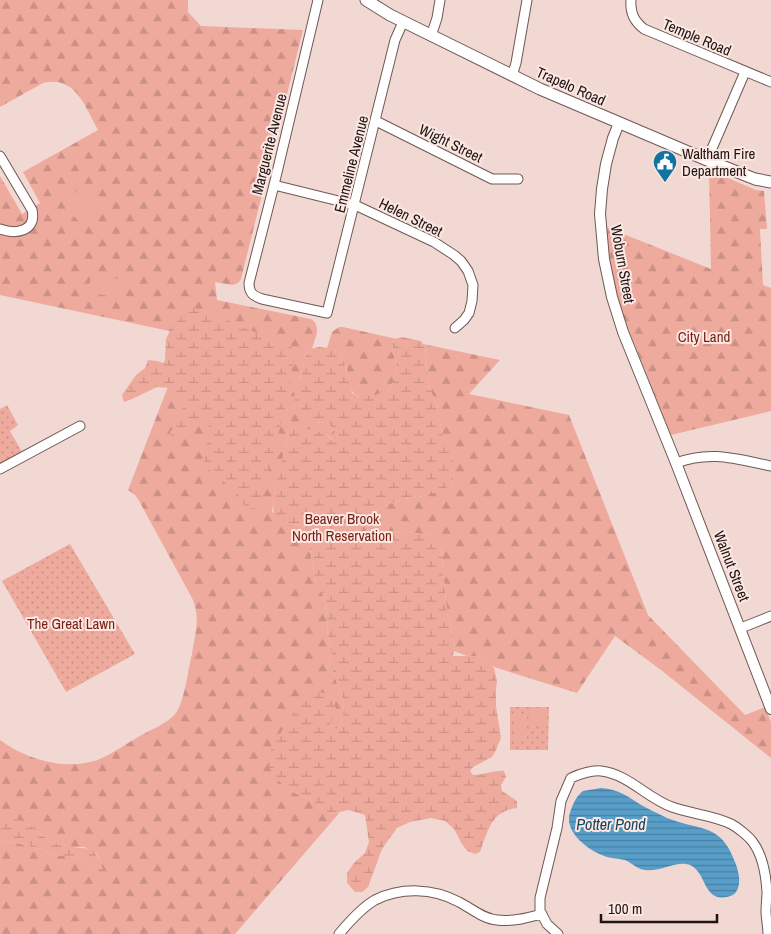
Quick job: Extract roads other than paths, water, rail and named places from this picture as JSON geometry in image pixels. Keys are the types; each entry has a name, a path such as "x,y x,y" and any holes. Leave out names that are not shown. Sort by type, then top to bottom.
{"main road":[{"name":"Trapelo Road","path":"366,0 403,22 512,76 707,160 755,179 771,182"}],"street":[{"name":"Marguerite Avenue","path":"318,0 274,185 250,276 249,288 251,294 262,299 328,313"},
{"path":"431,36 440,0"},
{"path":"512,76 527,0"},
{"name":"Temple Road","path":"631,0 632,16 644,29 771,82"},
{"name":"Emmeline Avenue","path":"328,313 396,40 403,22"},
{"path":"707,160 745,72"},
{"name":"Wight Street","path":"376,121 492,179 518,179"},
{"name":"Woburn Street","path":"619,123 611,144 601,197 600,220 604,259 620,324 664,434"},
{"path":"0,156 34,216 32,223 22,231 8,232 0,230"},
{"name":"Helen Street","path":"274,185 355,205 434,242 461,261 468,272 472,285 472,300 469,313 455,328"},
{"path":"0,469 80,426"},
{"name":"Walnut Street","path":"664,434 771,709"},
{"path":"676,463 698,457 712,456 771,466"},
{"path":"741,628 771,616"},
{"path":"558,934 547,924 540,911 540,898 557,828 561,800 571,778 580,774 599,771 614,774 672,807 732,824 752,842 761,858 766,875 769,893 766,910 768,934"},
{"path":"338,934 361,910 374,900 393,893 414,890 444,895 495,920 516,920 542,914"}],"water":[{"name":"Potter Pond","path":"601,788 618,792 675,821 706,829 722,839 729,849 738,872 739,885 736,892 727,897 719,897 713,894 708,890 698,871 693,866 677,864 656,870 645,870 625,860 597,853 586,846 572,830 570,814 575,800 583,791"}],"place":[{"name":"Waltham Fire Department","path":"665,183"}],"park label":[{"name":"City Land","path":"704,336"},
{"name":"Beaver Brook North Reservation","path":"342,526"},
{"name":"The Great Lawn","path":"71,623"}]}
